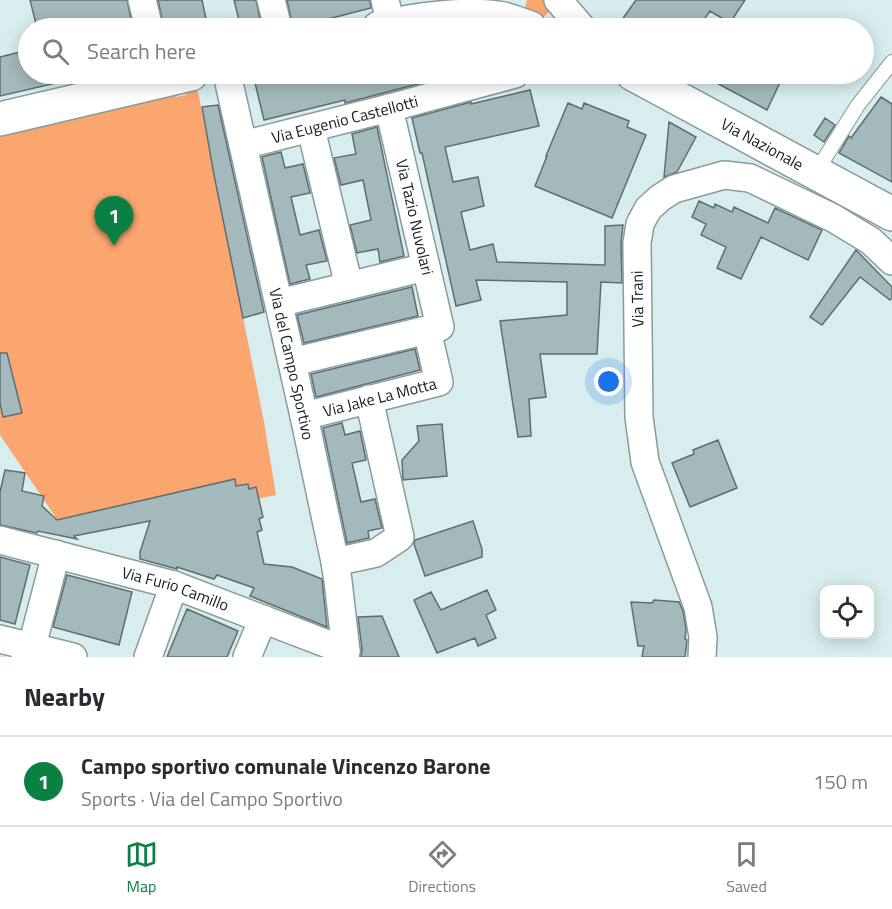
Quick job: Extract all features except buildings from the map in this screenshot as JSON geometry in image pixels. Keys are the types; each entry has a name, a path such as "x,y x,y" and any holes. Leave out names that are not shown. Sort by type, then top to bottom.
{"street":[{"path":"142,0 146,18"},
{"path":"271,0 276,18"},
{"path":"385,18 519,16"},
{"path":"0,119 139,84"},
{"name":"Via del Campo Sportivo","path":"229,84 335,562 345,654"},
{"name":"Via Eugenio Castellotti","path":"243,145 478,84"},
{"name":"Via Nazionale","path":"652,84 890,212"},
{"name":"Via Tazio Nuvolari","path":"389,108 426,267 434,328"},
{"path":"311,129 348,286"},
{"name":"Via Trani","path":"702,657 703,637 698,607 645,462 639,417 637,243 640,224 648,209 674,189 724,175 750,178 833,218 871,240 892,261"},
{"path":"833,218 851,190"},
{"path":"871,240 890,212"},
{"path":"279,303 426,267"},
{"path":"292,362 434,328"},
{"name":"Via Jake La Motta","path":"304,416 439,382 434,328"},
{"path":"335,562 376,553 400,537 369,399"},
{"name":"Via Furio Camillo","path":"0,540 174,585 345,654"},
{"path":"29,652 56,554"},
{"path":"148,657 174,585"},
{"path":"247,657 262,619"},
{"path":"0,639 29,652 74,657"}],"lane":[{"path":"816,172 858,105 892,63"}],"shaded area":[{"path":"527,0 545,0 549,8 548,13 543,17 526,10"},
{"path":"197,87 264,422 276,495 69,537 0,435 0,135 176,93 176,97 186,95 185,91"}],"place":[{"name":"Campo sportivo comunale Vincenzo Barone","path":"114,246"}]}
